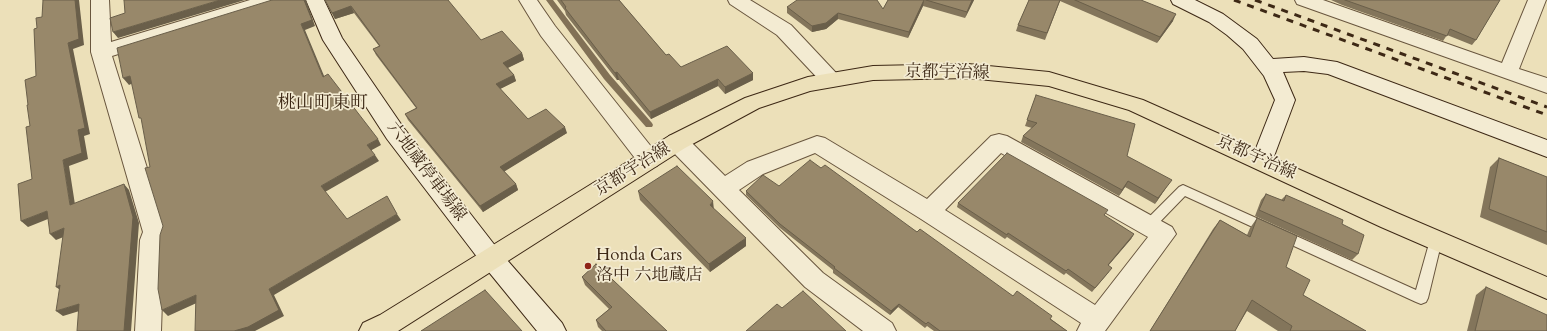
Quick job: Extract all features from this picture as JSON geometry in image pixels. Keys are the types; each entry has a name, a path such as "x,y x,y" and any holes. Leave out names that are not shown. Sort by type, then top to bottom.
{"main road":[{"name":"京都宇治線","path":"372,331 389,323 677,142 752,103 808,84 873,73 968,71 1049,79 1136,105 1436,240 1547,288"}],"street":[{"path":"100,0 101,52 155,232 152,240 148,331"},
{"path":"101,52 272,0"},
{"name":"六地蔵停車場線","path":"315,0 333,40 395,133 492,259 553,331"},
{"path":"528,0 548,31 649,160"},
{"path":"738,0 784,30 831,80"},
{"path":"1180,0 1216,18 1234,30 1250,44 1273,73 1285,100 1262,161"},
{"path":"1304,0 1327,4 1547,86"},
{"path":"1508,72 1537,0"},
{"path":"1268,66 1289,64 1330,67 1547,149"},
{"path":"677,142 814,280 883,331"},
{"path":"724,188 755,168 817,144 930,212 1093,325 1164,234 999,142 930,212"}],"lane":[{"path":"1149,226 1183,190 1421,298 1436,240"}],"building":[{"path":"43,0 75,0 79,39 68,43 85,128 78,130 82,153 63,160 70,205 124,184 133,217 124,331 77,331 79,304 56,311 60,285 56,287 64,228 50,234 47,211 21,221 18,184 32,179 26,127 30,126 25,80 36,76 34,29 37,28 36,18 42,17"},
{"path":"124,0 220,0 113,32 110,18 125,13"},
{"path":"272,0 304,0 312,20 301,24 323,77 328,74 378,139 367,145 375,155 321,186 347,219 387,196 397,214 269,289 279,310 248,327 234,331 195,331 196,295 162,310 158,289 160,235 163,226 145,168 150,167 141,118 139,118 130,76 123,78 117,48"},
{"path":"325,0 448,0 481,40 502,31 522,53 503,63 514,75 496,84 528,119 546,109 565,127 500,167 516,184 480,206 405,114 417,108 373,49 380,46 351,6 332,13"},
{"path":"561,0 619,0 666,55 669,54 681,67 727,46 753,73 725,87 718,79 650,112 617,72 615,73 565,8 566,7"},
{"path":"797,0 877,0 883,9 888,0 924,0 909,32 838,13 826,23 812,26 787,7"},
{"path":"926,0 972,0 967,12"},
{"path":"1029,0 1060,0 1047,33 1018,25"},
{"path":"1075,0 1141,0 1176,14 1160,37"},
{"path":"1345,0 1500,0 1476,40 1450,29 1447,36"},
{"path":"1036,95 1135,124 1127,156 1172,180 1158,198 1128,181 1122,190 1023,136 1037,123 1027,120"},
{"path":"1007,153 1108,210 1104,215 1134,234 1108,265 1112,268 1095,288 1068,269 1066,271 1008,233 1007,235 958,203"},
{"path":"1499,158 1547,177 1547,232 1489,209"},
{"path":"810,160 821,168 825,165 917,232 920,229 1013,296 1017,291 1052,316 1050,319 1067,331 940,331 928,322 926,324 899,304 891,311 834,268 835,267 780,224 746,191 763,175 779,186"},
{"path":"677,166 713,201 710,205 746,238 709,264 638,191"},
{"path":"1266,194 1284,201 1286,195 1343,220 1342,224 1364,235 1358,254 1259,210"},
{"path":"1257,218 1297,236 1286,267 1310,280 1303,295 1366,331 1290,331 1292,326 1252,300 1235,331 1150,331 1220,220 1250,237"},
{"path":"596,264 667,331 606,331 596,320 612,307 582,277"},
{"path":"1486,287 1547,315 1547,331 1475,331"},
{"path":"485,290 522,331 421,331"},
{"path":"803,291 846,331 746,331 777,304 782,308"}],"waterway":[{"path":"549,0 607,77 649,125"}],"railway":[{"path":"1234,0 1547,115"},
{"path":"1255,0 1547,107"}],"place":[{"name":"Honda Cars 洛中 六地蔵店","path":"588,266"}],"district":[{"name":"桃山町東町","path":"323,104"}]}
